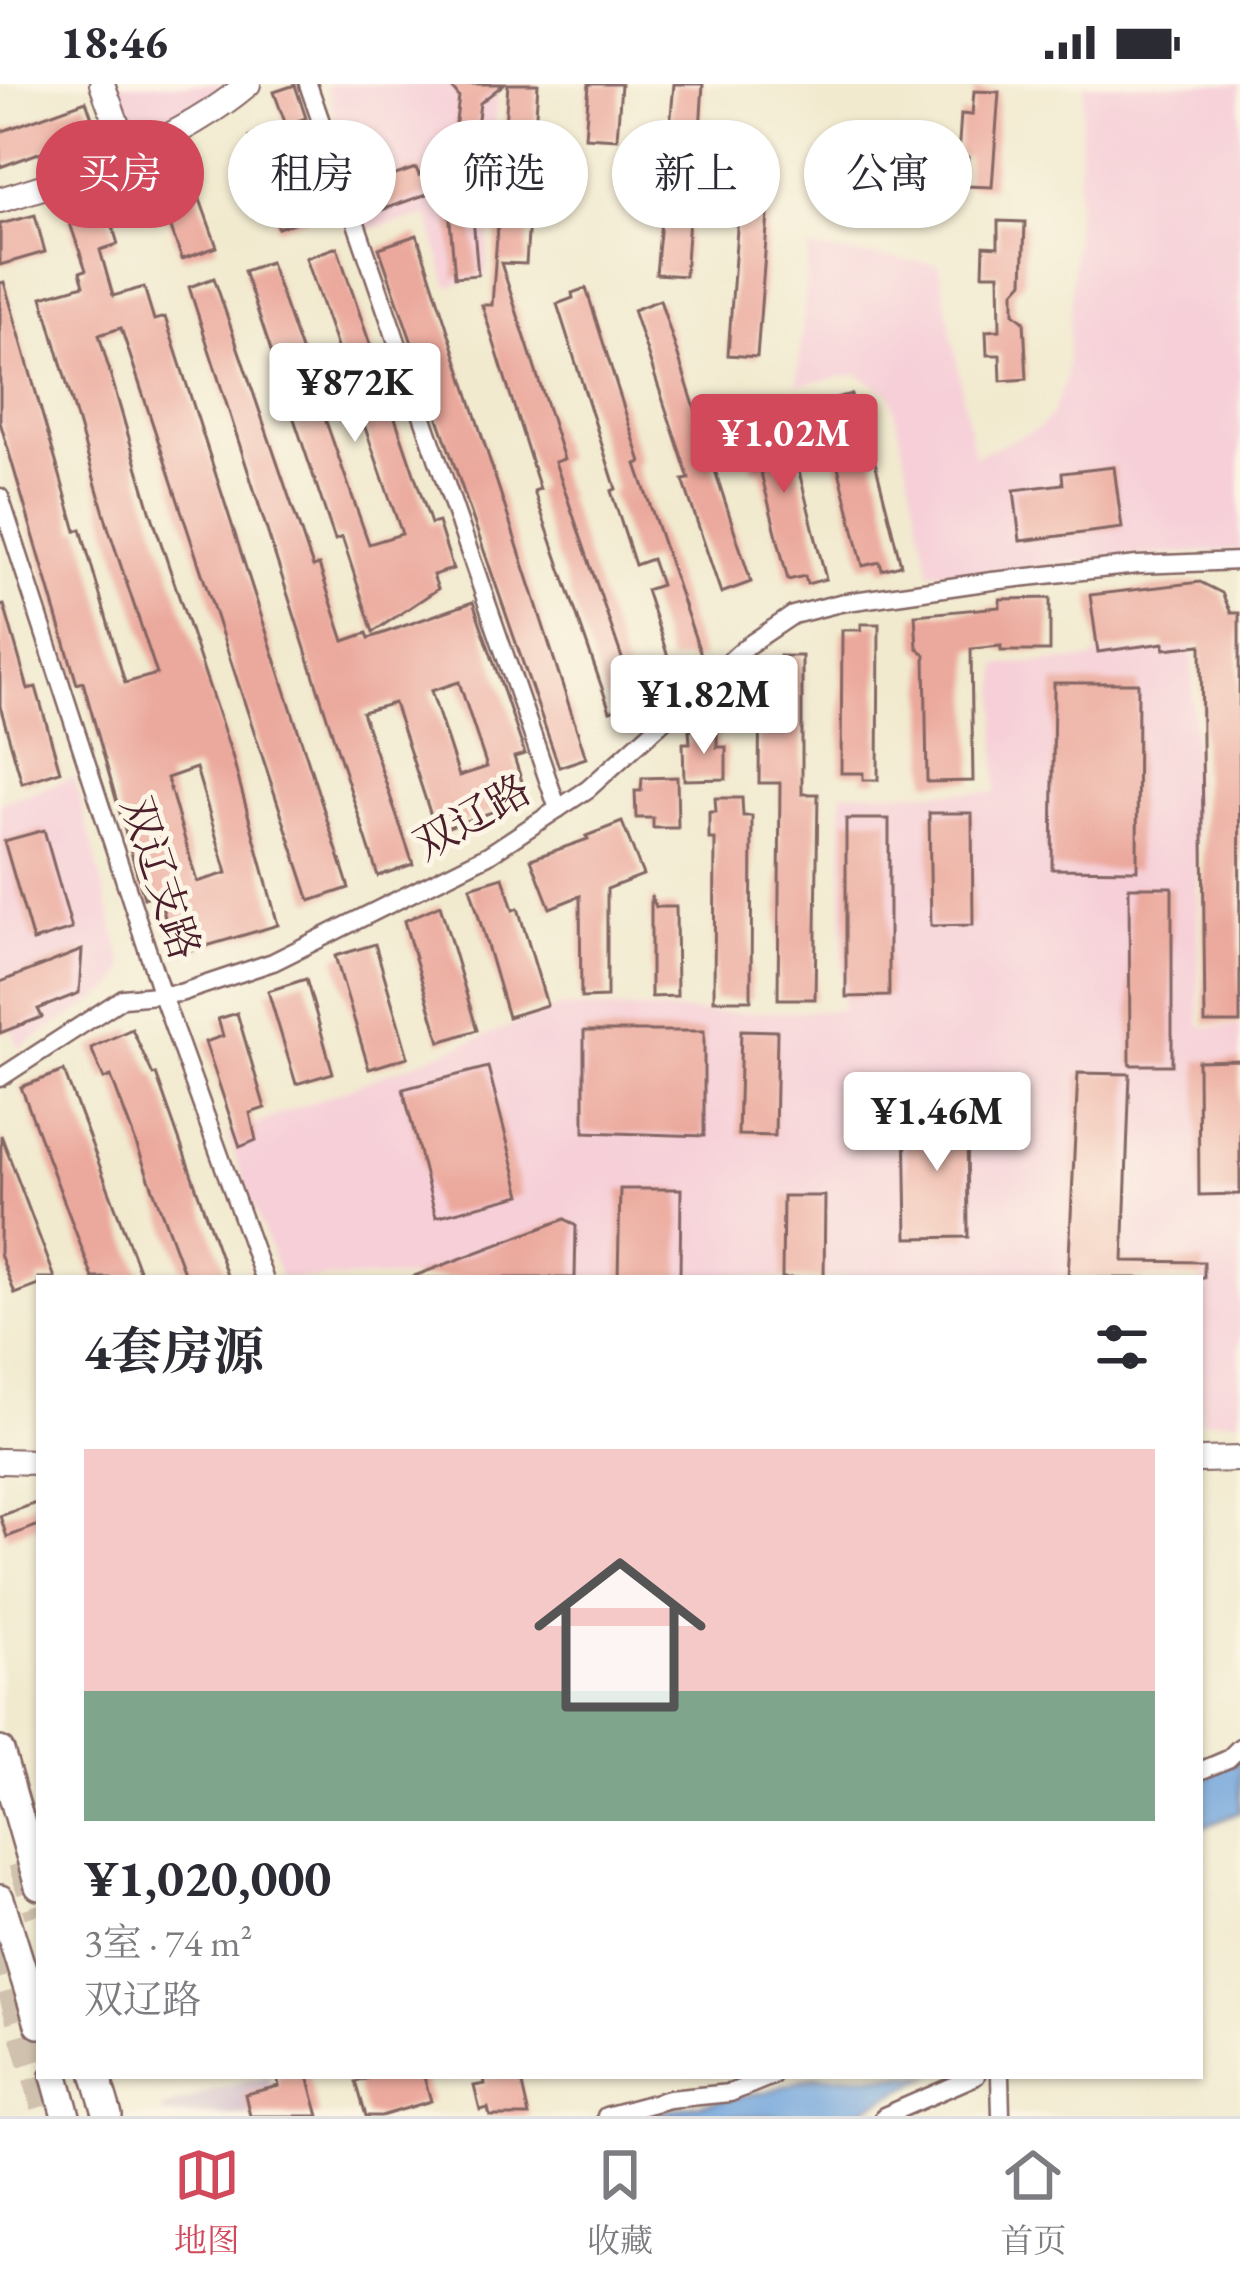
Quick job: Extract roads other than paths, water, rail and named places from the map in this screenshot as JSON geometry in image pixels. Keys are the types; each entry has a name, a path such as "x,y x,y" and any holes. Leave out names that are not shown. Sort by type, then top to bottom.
{"main road":[{"path":"0,1751 36,1876"},
{"path":"0,1900 36,2014"},
{"path":"56,2079 66,2116"},
{"path":"97,2079 108,2116"}],"street":[{"path":"102,84 115,120"},
{"path":"193,120 248,84"},
{"path":"308,84 558,809"},
{"path":"0,200 36,187"},
{"name":"双辽支路","path":"0,497 162,994 263,1275"},
{"name":"双辽路","path":"0,1078 101,1008 123,998 224,981 273,962 488,855 618,763 744,648 793,615 840,603 992,581 1137,565 1240,561"},
{"path":"1203,1460 1240,1459"},
{"path":"0,1461 36,1462"},
{"path":"1203,1770 1228,1759 1240,1747"},
{"path":"606,2116 669,2099 730,2093 765,2079"},
{"path":"891,2114 969,2079"},
{"path":"1000,2079 1001,2116"}],"water":[{"path":"1240,1756 1240,1812 1203,1828 1203,1781"},
{"path":"806,2079 926,2079 848,2116 635,2116 768,2091"}],"tunnel":[{"path":"23,1862 36,1904"},
{"path":"0,1947 36,2071"},
{"path":"38,2079 49,2116"}]}
